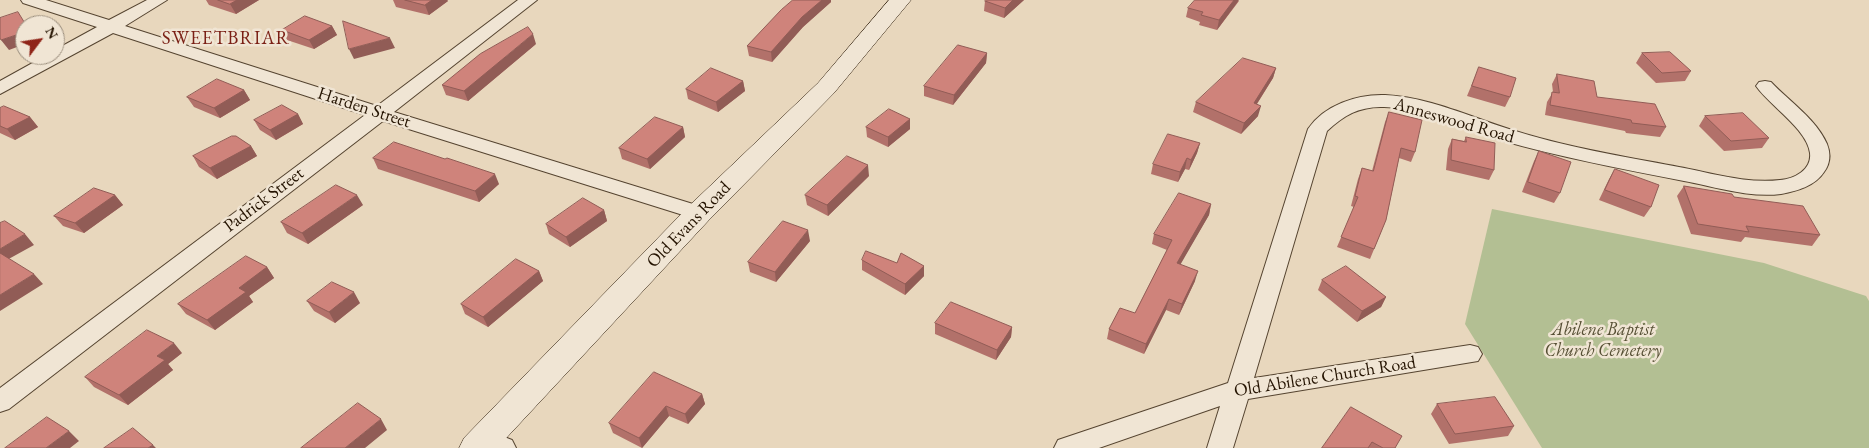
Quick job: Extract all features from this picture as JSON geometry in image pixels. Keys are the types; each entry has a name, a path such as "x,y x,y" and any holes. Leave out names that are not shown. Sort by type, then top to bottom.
{"street":[{"name":"Harden Street","path":"29,0 378,113 699,213"},
{"path":"0,88 160,0"},
{"name":"Padrick Street","path":"0,402 529,0"},
{"name":"Old Evans Road","path":"488,445 699,213 826,88 900,0"},
{"name":"Anneswood Road","path":"1220,448 1318,129 1334,113 1356,104 1386,102 1418,107 1519,139 1746,187 1781,187 1806,180 1818,168 1820,154 1811,134 1765,86"},
{"name":"Old Abilene Church Road","path":"1067,448 1238,390 1470,354"}],"green space":[{"name":"Abilene Baptist Church Cemetery","path":"1492,209 1764,263 1866,296 1869,301 1869,448 1542,448 1465,324"}],"building":[{"path":"218,0 237,0 230,4"},
{"path":"405,0 432,0 425,5"},
{"path":"793,0 822,0 802,17 771,52 747,46 781,10"},
{"path":"986,0 1013,0 1005,8"},
{"path":"1195,0 1234,0 1219,20 1201,15 1203,12 1188,8"},
{"path":"18,12 20,15 15,15 15,35 1,40 0,18"},
{"path":"305,16 332,26 309,40 282,30"},
{"path":"343,21 390,38 349,49"},
{"path":"528,27 533,34 464,91 442,85 480,54"},
{"path":"958,45 987,53 954,95 924,86"},
{"path":"1670,52 1691,71 1662,73 1642,53"},
{"path":"1243,58 1276,68 1254,103 1261,106 1244,123 1196,102"},
{"path":"1479,67 1516,78 1510,97 1472,86"},
{"path":"711,68 743,81 716,102 686,89"},
{"path":"1557,74 1594,81 1597,97 1655,104 1666,127 1632,123 1631,120 1550,105 1552,92 1559,93"},
{"path":"217,79 244,90 214,108 187,97"},
{"path":"282,105 298,114 270,130 254,120"},
{"path":"4,106 30,117 7,129 0,126 0,108"},
{"path":"889,109 910,119 888,137 866,127"},
{"path":"1389,112 1422,120 1415,152 1401,148 1386,220 1374,249 1341,237 1358,197 1355,196 1362,168 1373,171"},
{"path":"1743,113 1769,138 1731,141 1705,116"},
{"path":"655,117 683,127 647,159 619,148"},
{"path":"1168,134 1200,143 1191,160 1187,158 1180,172 1153,164"},
{"path":"232,136 236,136 251,146 210,168 193,156"},
{"path":"1466,137 1495,143 1494,170 1451,160 1452,139 1466,142"},
{"path":"394,142 495,174 475,191 373,158"},
{"path":"1539,151 1571,162 1560,193 1528,182"},
{"path":"847,156 868,165 827,205 805,195"},
{"path":"1615,169 1659,185 1651,207 1605,190"},
{"path":"336,185 357,195 302,233 281,222"},
{"path":"1684,186 1732,194 1734,197 1803,206 1820,235 1746,226 1749,232 1698,224"},
{"path":"94,188 115,195 75,223 54,216"},
{"path":"1179,193 1211,204 1177,263 1198,271 1182,304 1169,299 1146,344 1109,329 1120,308 1135,313 1172,240 1154,234"},
{"path":"583,198 604,210 566,237 546,224"},
{"path":"5,221 25,234 0,249 0,223"},
{"path":"783,221 808,230 775,272 748,262"},
{"path":"866,251 897,263 901,253 924,266 905,284 862,260"},
{"path":"0,253 34,274 0,295"},
{"path":"246,256 267,267 239,288 246,292 207,320 178,304"},
{"path":"516,259 539,271 483,317 461,304"},
{"path":"1346,266 1386,297 1362,311 1322,280"},
{"path":"332,282 354,292 329,312 307,301"},
{"path":"951,302 1012,327 997,350 935,323"},
{"path":"147,330 174,343 157,356 165,360 119,395 85,377"},
{"path":"654,372 702,394 685,414 666,406 639,438 609,423"},
{"path":"1495,397 1514,426 1455,434 1437,404"},
{"path":"358,403 381,419 345,448 301,448"},
{"path":"1351,407 1402,436 1395,448 1383,448 1372,442 1368,448 1322,448"},
{"path":"47,417 69,431 46,448 5,448"},
{"path":"133,428 153,445 148,448 104,448"}],"district":[{"name":"SWEETBRIAR","path":"226,39"}]}
